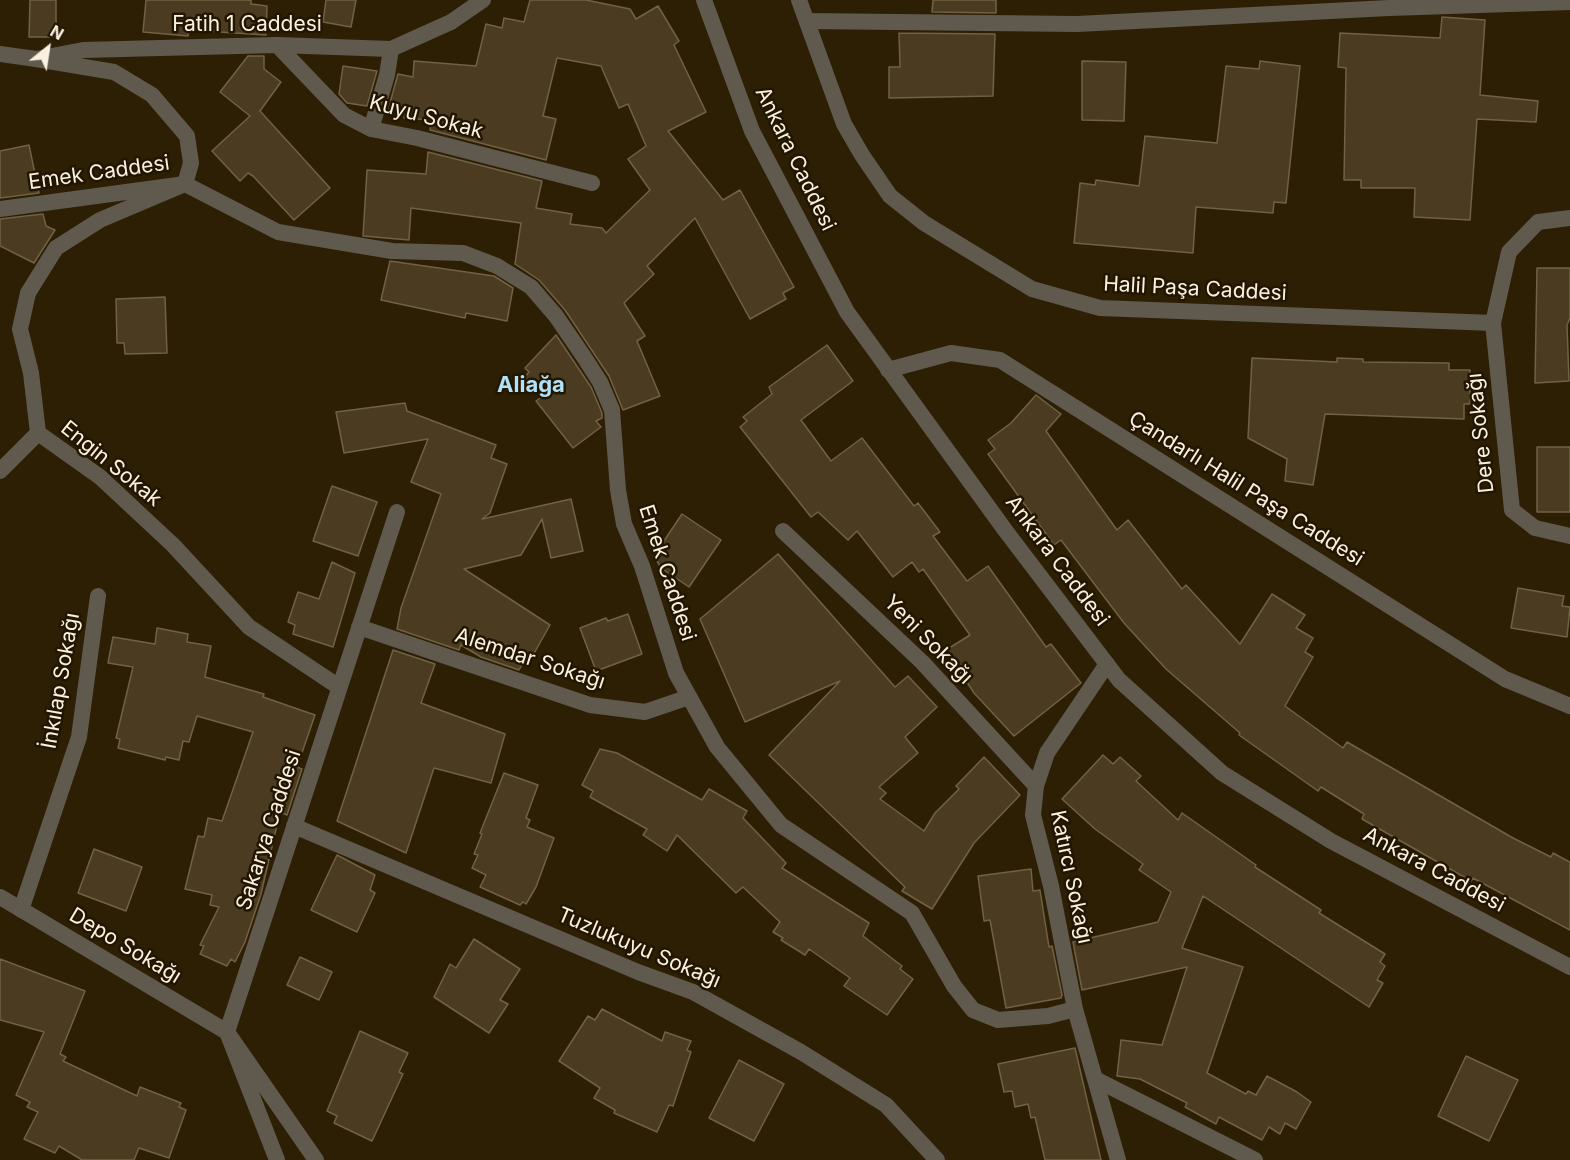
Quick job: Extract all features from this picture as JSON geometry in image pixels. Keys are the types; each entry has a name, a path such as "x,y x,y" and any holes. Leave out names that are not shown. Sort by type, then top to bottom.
{"street":[{"name":"Fatih 1 Caddesi","path":"0,54 36,58 83,50 277,45 391,49 451,22 483,0"},
{"name":"Ankara Caddesi","path":"704,0 752,131 847,312 1119,680 1222,773 1331,842 1570,967"},
{"name":"Halil Paşa Caddesi","path":"799,0 844,124 862,155 891,196 924,224 1032,290 1100,308 1492,323"},
{"path":"807,21 1077,24 1389,4 1570,2"},
{"name":"Kuyu Sokak","path":"277,45 344,116 371,129 417,138 592,183"},
{"path":"371,129 391,49"},
{"path":"36,58 114,72 152,95 187,136 191,163 185,184"},
{"name":"Emek Caddesi","path":"0,209 185,184 278,232 392,251 463,253 497,266 531,287 556,316 584,357 600,382 612,410 618,490 624,524 642,566 676,674 717,747 781,825 912,913 954,986 973,1010 998,1020 1048,1016 1075,1009"},
{"name":"Engin Sokak","path":"185,184 100,219 56,248 28,293 20,329 31,373 38,433 108,485 173,546 249,627 339,687"},
{"name":"Dere Sokağı","path":"1570,218 1538,222 1509,252 1492,323 1512,510 1535,528 1570,536"},
{"name":"Çandarlı Halil Paşa Caddesi","path":"888,370 951,353 1000,360 1505,679 1570,706"},
{"path":"0,471 38,433"},
{"name":"Sakarya Caddesi","path":"227,1032 397,512"},
{"name":"Yeni Sokağı","path":"783,531 922,662 1036,786"},
{"name":"İnkılap Sokağı","path":"21,910 79,737 98,596"},
{"name":"Alemdar Sokağı","path":"359,627 590,705 645,712 689,697"},
{"name":"Katırcı Sokağı","path":"1107,664 1047,753 1036,786 1033,815 1051,886 1075,1009 1118,1160"},
{"name":"Tuzlukuyu Sokağı","path":"294,826 638,972 693,992 801,1052 886,1105 937,1160"},
{"name":"Depo Sokağı","path":"0,897 227,1032"},
{"path":"227,1032 277,1160"},
{"path":"227,1032 316,1160"},
{"path":"1095,1079 1255,1160"}],"building":[{"path":"30,0 56,0 56,37 29,37"},
{"path":"146,0 251,0 251,4 267,6 266,35 189,30 188,36 143,32"},
{"path":"326,0 356,0 351,27 323,22"},
{"path":"530,0 586,0 630,9 636,19 658,6 679,41 674,45 706,112 668,131 723,200 740,190 794,287 783,293 786,299 750,319 695,218 647,266 654,274 624,303 645,336 637,341 660,396 623,410 609,376 565,310 539,280 515,264 521,223 411,208 409,240 363,236 367,170 426,174 428,152 542,181 536,208 572,214 570,224 602,228 606,233 650,190 628,159 646,146 628,104 619,108 601,66 557,58 543,116 556,119 546,160 430,130 431,120 404,118 405,112 388,110 398,74 413,77 414,61 476,66 486,24 502,28 504,18 524,22"},
{"path":"933,0 996,0 996,13 932,12"},
{"path":"1442,17 1485,20 1480,95 1538,101 1536,122 1477,119 1470,220 1414,217 1415,188 1361,188 1361,180 1344,180 1346,68 1338,67 1340,33 1440,38"},
{"path":"899,33 995,34 993,96 889,98 889,67 900,67"},
{"path":"248,56 264,56 264,69 281,82 260,111 330,188 294,220 253,176 248,173 240,181 212,151 250,116 220,92"},
{"path":"1082,61 1126,62 1124,121 1082,120"},
{"path":"1260,61 1300,66 1286,203 1274,202 1273,213 1196,207 1193,253 1074,243 1080,183 1095,185 1096,180 1139,186 1145,136 1217,143 1226,66 1259,69"},
{"path":"343,66 377,71 367,106 347,103 339,94"},
{"path":"29,145 39,193 0,198 0,151"},
{"path":"43,214 46,226 55,230 34,263 0,246 0,219"},
{"path":"390,261 494,276 513,288 507,321 466,313 465,318 381,300"},
{"path":"1537,268 1570,268 1570,318 1567,325 1569,381 1535,383"},
{"path":"165,297 167,353 125,354 124,343 117,343 116,299"},
{"path":"556,335 591,387 602,413 602,418 596,421 601,427 573,448 536,401 544,395 525,377 529,372 525,368"},
{"path":"827,345 853,381 801,420 831,461 862,438 914,506 918,503 940,532 933,536 967,581 988,566 1046,647 1051,644 1081,683 1014,736 974,693 946,650 970,635 923,569 919,572 912,562 893,577 857,531 848,540 818,512 811,517 740,427 747,421 743,417 772,394 769,387"},
{"path":"1252,358 1337,362 1337,358 1363,359 1363,362 1449,363 1449,370 1470,370 1470,404 1464,404 1464,419 1325,414 1313,485 1285,481 1287,459 1248,438"},
{"path":"1036,395 1061,414 1046,431 1117,530 1128,520 1182,589 1186,585 1240,644 1272,594 1305,615 1296,628 1313,638 1305,652 1313,657 1285,706 1343,748 1347,742 1513,838 1551,857 1553,853 1570,862 1570,930 1473,878 1471,881 1362,819 1364,814 1321,787 1318,791 1239,735 1240,733 1166,669 1124,623 1061,540 1054,545 988,454 995,449 988,440 1011,423"},
{"path":"405,403 407,411 496,445 491,458 507,464 490,513 482,519 571,499 583,551 551,558 542,519 521,555 464,569 550,625 527,666 523,663 519,670 481,657 461,645 459,650 397,629 401,608 441,494 411,482 428,439 344,453 336,412"},
{"path":"1537,447 1570,447 1570,512 1537,512"},
{"path":"332,486 377,502 358,556 313,541"},
{"path":"682,514 721,540 689,587 661,568 654,556"},
{"path":"778,554 895,687 908,676 937,707 905,737 918,753 879,787 886,793 880,799 924,831 935,813 959,789 956,786 984,757 1020,795 974,843 932,909 902,891 905,887 769,755 840,681 745,722 700,619"},
{"path":"332,562 355,573 333,647 293,634 295,625 288,622 298,592 319,599"},
{"path":"1518,588 1564,596 1562,606 1570,607 1567,637 1511,628"},
{"path":"628,614 642,654 596,671 580,628 606,618 608,621"},
{"path":"157,628 188,634 187,642 211,646 205,677 264,694 263,697 315,715 297,767 302,769 287,815 280,812 261,894 245,942 235,962 231,959 227,966 200,954 204,946 200,945 219,907 210,905 212,895 185,889 198,836 204,837 208,818 222,821 253,732 197,716 189,742 183,741 179,760 166,757 165,760 118,748 120,739 116,738 133,667 108,663 113,637 155,644"},
{"path":"393,650 435,664 421,703 505,734 491,783 434,768 406,853 337,821"},
{"path":"600,749 617,753 702,800 709,789 747,811 743,818 786,863 782,868 869,923 863,936 902,966 900,969 913,979 887,1015 844,986 850,978 809,949 805,955 781,940 783,938 773,932 780,922 743,887 736,893 677,835 667,851 643,835 647,829 590,797 593,791 582,785"},
{"path":"1103,755 1113,764 1120,757 1141,776 1136,781 1178,820 1182,813 1256,865 1255,867 1321,910 1319,913 1385,954 1380,962 1385,966 1377,980 1383,983 1369,1007 1203,896 1182,948 1243,967 1207,1073 1246,1094 1248,1091 1256,1095 1267,1076 1297,1092 1311,1102 1296,1129 1285,1123 1280,1134 1269,1127 1262,1140 1219,1117 1216,1124 1185,1107 1187,1103 1140,1079 1117,1076 1121,1040 1162,1045 1187,967 1082,990 1073,942 1158,922 1171,892 1139,870 1143,864 1095,829 1062,799"},
{"path":"504,773 538,785 526,818 530,820 527,827 554,838 536,887 526,904 523,902 520,905 480,887 486,875 472,868 478,855 474,854 482,834 480,833"},
{"path":"94,849 142,867 126,911 78,893"},
{"path":"337,855 375,875 370,890 375,893 357,932 311,910"},
{"path":"1031,869 1033,891 1040,890 1049,947 1052,946 1062,995 1061,998 1006,1008 990,920 984,921 978,876"},
{"path":"474,939 520,969 500,1000 508,1004 489,1033 434,997 450,964 456,968"},
{"path":"300,957 332,972 319,1000 287,985"},
{"path":"0,959 85,991 60,1054 66,1057 63,1061 137,1096 140,1087 181,1103 179,1107 186,1110 169,1158 139,1148 134,1160 82,1160 59,1146 55,1153 24,1139 38,1112 27,1107 30,1102 16,1095 44,1032 0,1020"},
{"path":"602,1009 662,1041 665,1032 691,1041 687,1050 691,1052 673,1106 669,1105 657,1132 614,1113 615,1110 594,1098 600,1088 559,1061 588,1016 595,1020"},
{"path":"360,1031 408,1053 399,1072 403,1074 372,1141 334,1123 337,1116 327,1111"},
{"path":"1075,1048 1101,1160 1045,1160 1035,1117 1031,1118 1028,1104 1015,1107 1012,1091 1004,1092 998,1064"},
{"path":"1466,1056 1518,1080 1489,1141 1438,1116"},
{"path":"739,1060 784,1084 754,1141 709,1118"}],"district":[{"name":"Aliağa","path":"531,385"}]}
